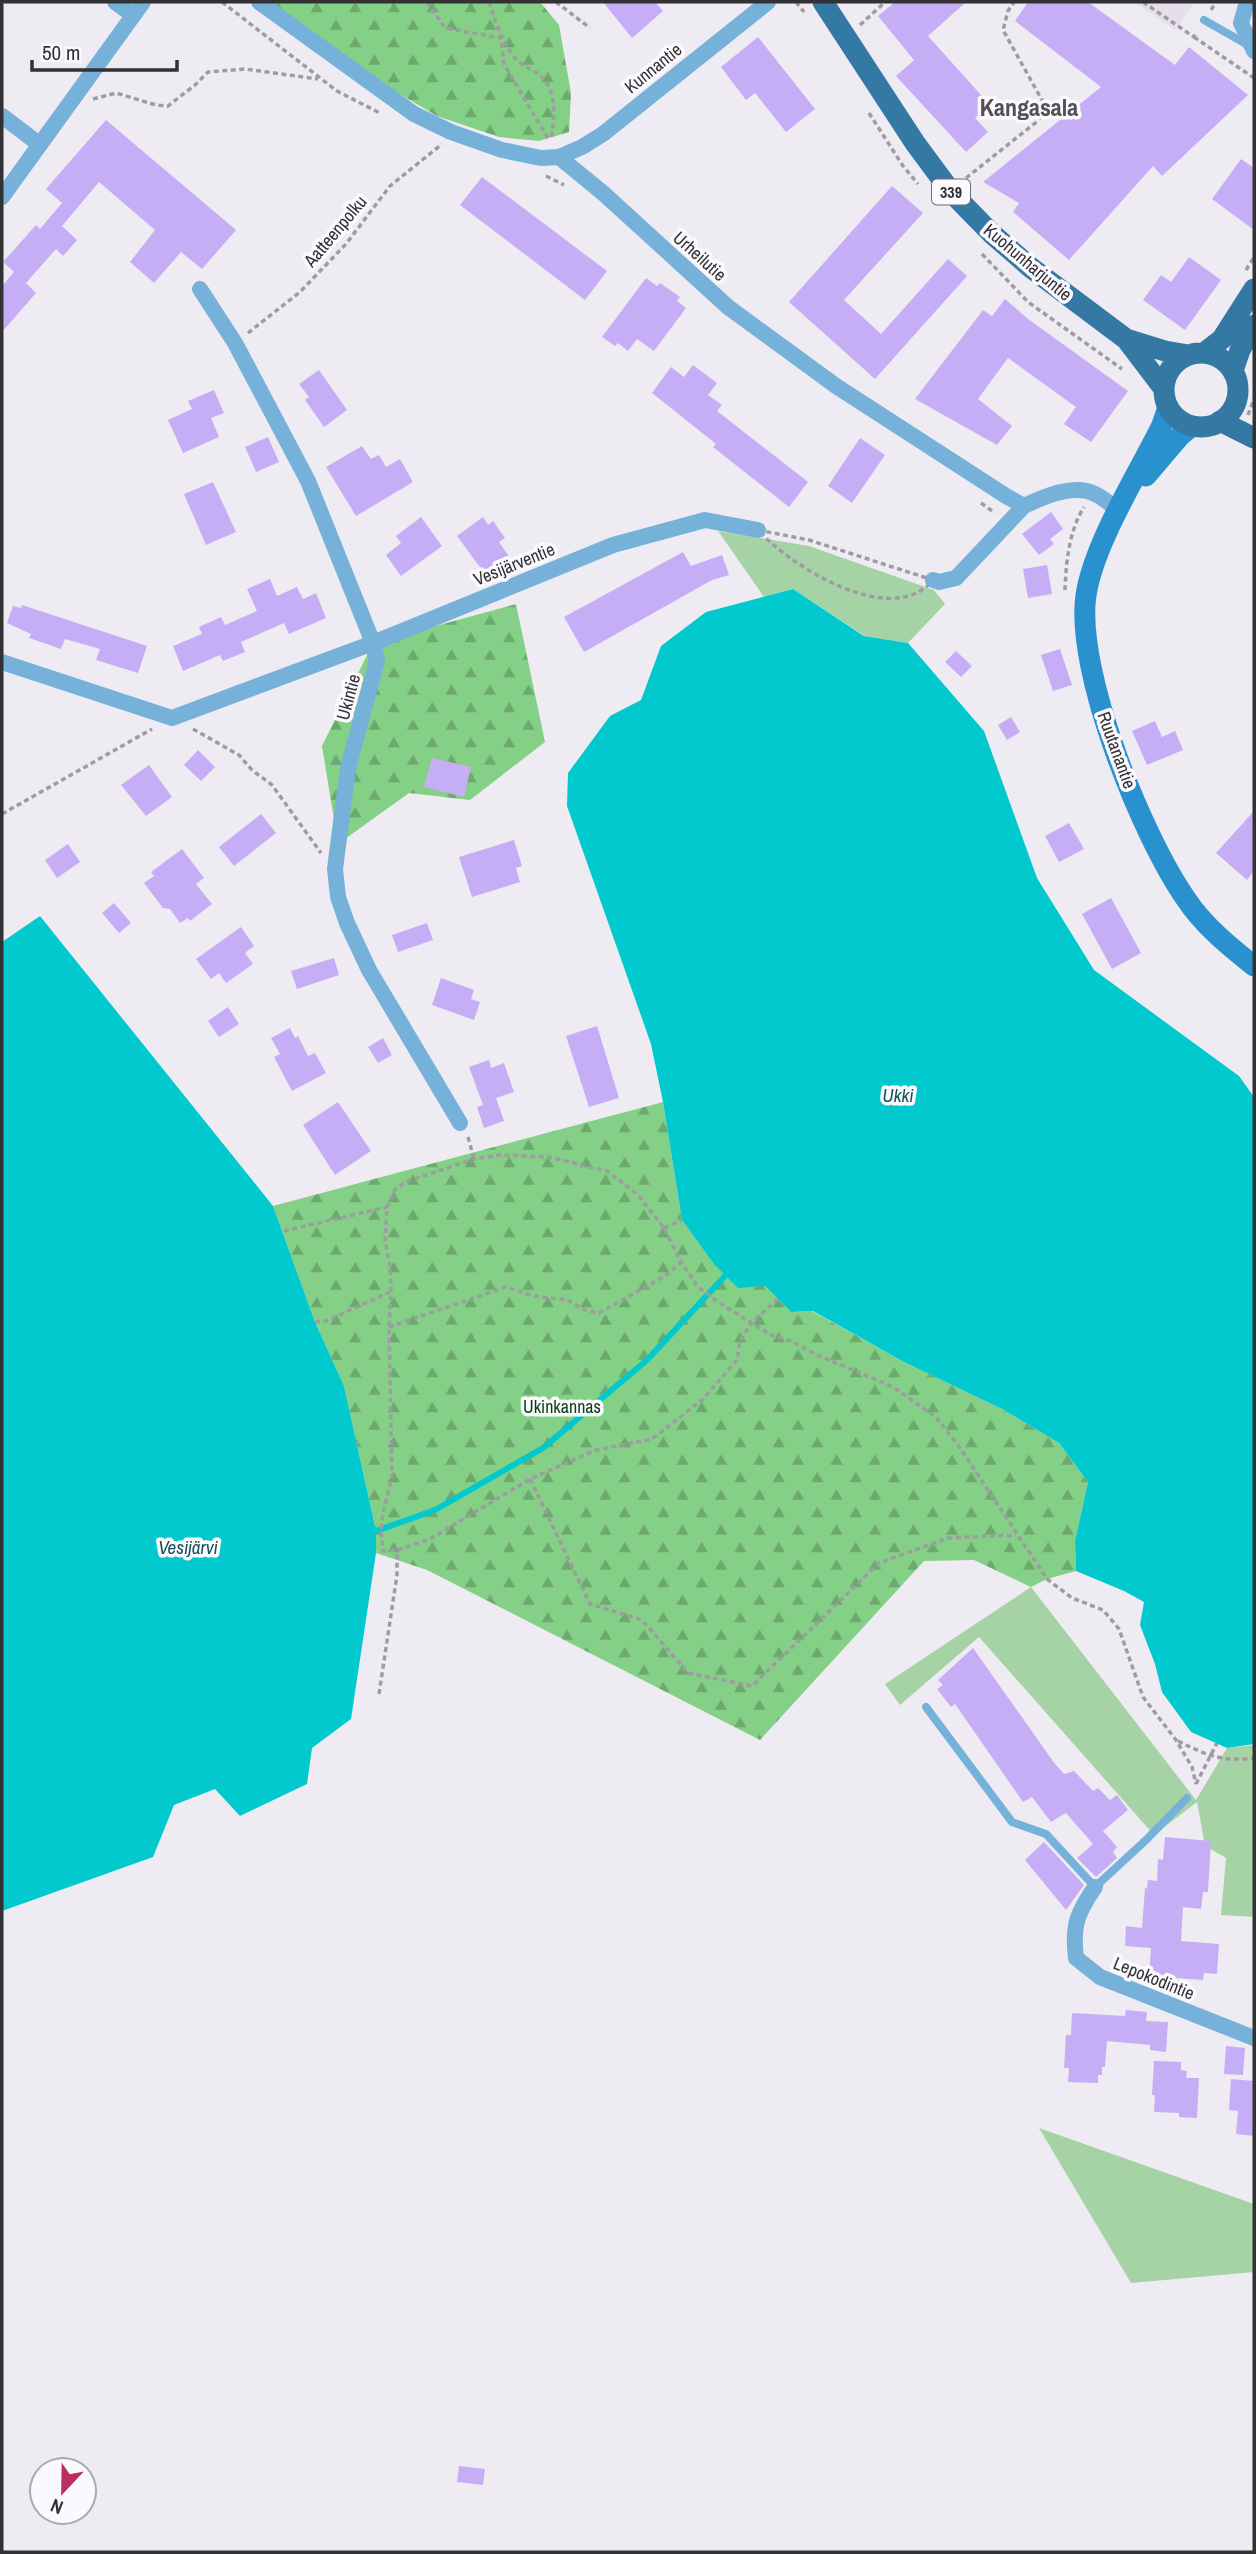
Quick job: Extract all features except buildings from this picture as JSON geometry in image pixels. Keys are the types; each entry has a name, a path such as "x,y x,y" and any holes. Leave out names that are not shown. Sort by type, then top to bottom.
{"main road":[{"name":"Kuohunharjuntie","path":"830,4 915,143 952,193 990,233 1030,267 1125,339 1166,398"},
{"path":"1121,506 1156,437 1171,368 1222,339 1254,289"},
{"path":"1121,506 1180,436 1192,426 1209,426 1230,413 1237,396 1233,371 1240,350 1254,325"},
{"name":"Kuohunharjuntie","path":"1125,339 1196,354"},
{"name":"339","path":"1196,354 1221,358 1233,371"},
{"path":"1237,396 1254,413"},
{"name":"339","path":"1166,398 1178,419 1192,426"},
{"path":"1220,421 1254,439"},
{"name":"Ruutanantie","path":"1121,506 1094,566 1087,594 1084,620 1096,689 1124,772 1161,859 1187,901 1221,939 1254,966"}],"street":[{"path":"2,197 138,8 115,2"},
{"path":"259,2 414,114 448,142 541,158 559,157"},
{"name":"Kunnantie","path":"559,157 582,148 603,134 768,2"},
{"path":"1247,2 1241,23 1252,49"},
{"path":"2,116 39,144"},
{"name":"Urheilutie","path":"559,157 603,193 728,307 836,386 1024,506"},
{"name":"Ukintie","path":"200,289 235,343 308,481 373,642 377,661 348,768 335,869 338,897 369,970 460,1123"},
{"path":"933,580 939,582 956,579 1024,506 1044,497 1069,491 1093,492 1121,506"},
{"name":"Vesijärventie","path":"172,718 373,642 613,545 705,520 758,530"},
{"path":"2,662 172,718"},
{"name":"Lepokodintie","path":"1095,1887 1079,1911 1073,1936 1076,1958 1100,1977 1254,2038"}],"lane":[{"path":"1204,20 1252,49"},
{"path":"926,1707 1012,1822 1046,1834 1095,1887 1187,1798"}],"path":[{"path":"222,2 337,91 383,114"},
{"path":"427,2 445,28 501,38 520,63 540,75 551,88 554,120 551,142 504,64 501,38 489,2"},
{"path":"556,2 590,28"},
{"path":"858,26 885,2"},
{"path":"959,167 967,178 1039,120 1043,102 1003,30 1014,2"},
{"path":"1143,2 1254,78"},
{"path":"853,18 862,33"},
{"path":"1194,37 1204,20"},
{"path":"81,102 116,93 168,106 208,72 245,69 321,79"},
{"path":"430,139 448,142"},
{"name":"Aatteenpolku","path":"235,343 300,292 346,244 390,186 448,142"},
{"path":"536,170 567,187"},
{"path":"980,502 1009,523"},
{"path":"758,530 809,540 933,580 925,590 906,598 884,598 855,591 829,582 798,564 774,548 758,530"},
{"path":"2,814 172,718 239,755 252,770 272,785 335,869"},
{"path":"778,1299 752,1322 740,1341 737,1360 703,1399 652,1439 596,1450 530,1479 430,1539 397,1550 383,1551 381,1530 392,1477 389,1327 391,1291 390,1267 384,1240 387,1207 396,1188 408,1181 474,1159 499,1155 549,1157 607,1171 638,1195 664,1228 681,1262 698,1287 718,1302 752,1322 771,1335 791,1341 893,1387 936,1417 958,1445 1046,1579 1072,1598 1103,1610 1119,1629 1143,1697 1176,1740 1192,1767 1196,1784"},
{"path":"284,1231 387,1207"},
{"path":"664,1228 682,1220"},
{"path":"389,1327 506,1287 534,1296 567,1300 585,1310 599,1313 665,1276 681,1262"},
{"path":"315,1322 326,1321 391,1291"},
{"path":"530,1479 590,1604 642,1620 688,1673 752,1686 879,1563 948,1538 1016,1535"},
{"path":"379,1694 397,1575 397,1550"},
{"path":"1176,1740 1209,1756 1254,1758"},
{"path":"1187,1798 1217,1743"}],"shaded area":[{"path":"1134,2 1195,2 1175,30"}],"green space":[{"path":"267,2 540,2 559,25 571,93 569,132 539,141 499,137 437,116 352,66"},
{"path":"718,531 809,546 934,590 945,604 908,643 865,636 793,589 764,597"},
{"path":"516,604 545,742 470,800 409,793 338,844 322,746 373,643"},
{"name":"Ukinkannas","path":"663,1102 682,1220 713,1263 765,1286 791,1312 812,1311 902,1361 1004,1410 1059,1443 1088,1482 1075,1541 1076,1571 1047,1579 1031,1587 974,1560 924,1561 760,1740 427,1570 376,1553 376,1531 344,1386 315,1322 273,1206"},
{"path":"1031,1587 1196,1800 1227,1748 1254,1745 1254,1917 1221,1915 1226,1858 1205,1846 1197,1802 1154,1835 979,1637 900,1705 885,1684"},
{"path":"1039,2128 1254,2204 1254,2272 1131,2283"}],"water":[{"name":"Ukki","path":"793,589 864,636 908,643 984,731 1037,878 1094,970 1239,1076 1254,1097 1254,1744 1227,1748 1191,1732 1162,1692 1140,1625 1144,1602 1076,1571 1075,1541 1088,1482 1059,1443 1004,1410 902,1361 813,1311 791,1312 765,1286 738,1288 713,1263 682,1220 651,1044 567,806 568,773 610,716 641,700 661,646 706,612"},
{"name":"Vesijärvi","path":"40,916 273,1206 315,1322 344,1386 376,1531 376,1553 351,1719 312,1748 307,1784 240,1816 215,1789 174,1805 153,1857 2,1911 2,942"}],"waterway":[{"path":"376,1531 435,1510 543,1448 647,1360 725,1276"}],"district":[{"name":"Kangasala","path":"1029,107"}]}
